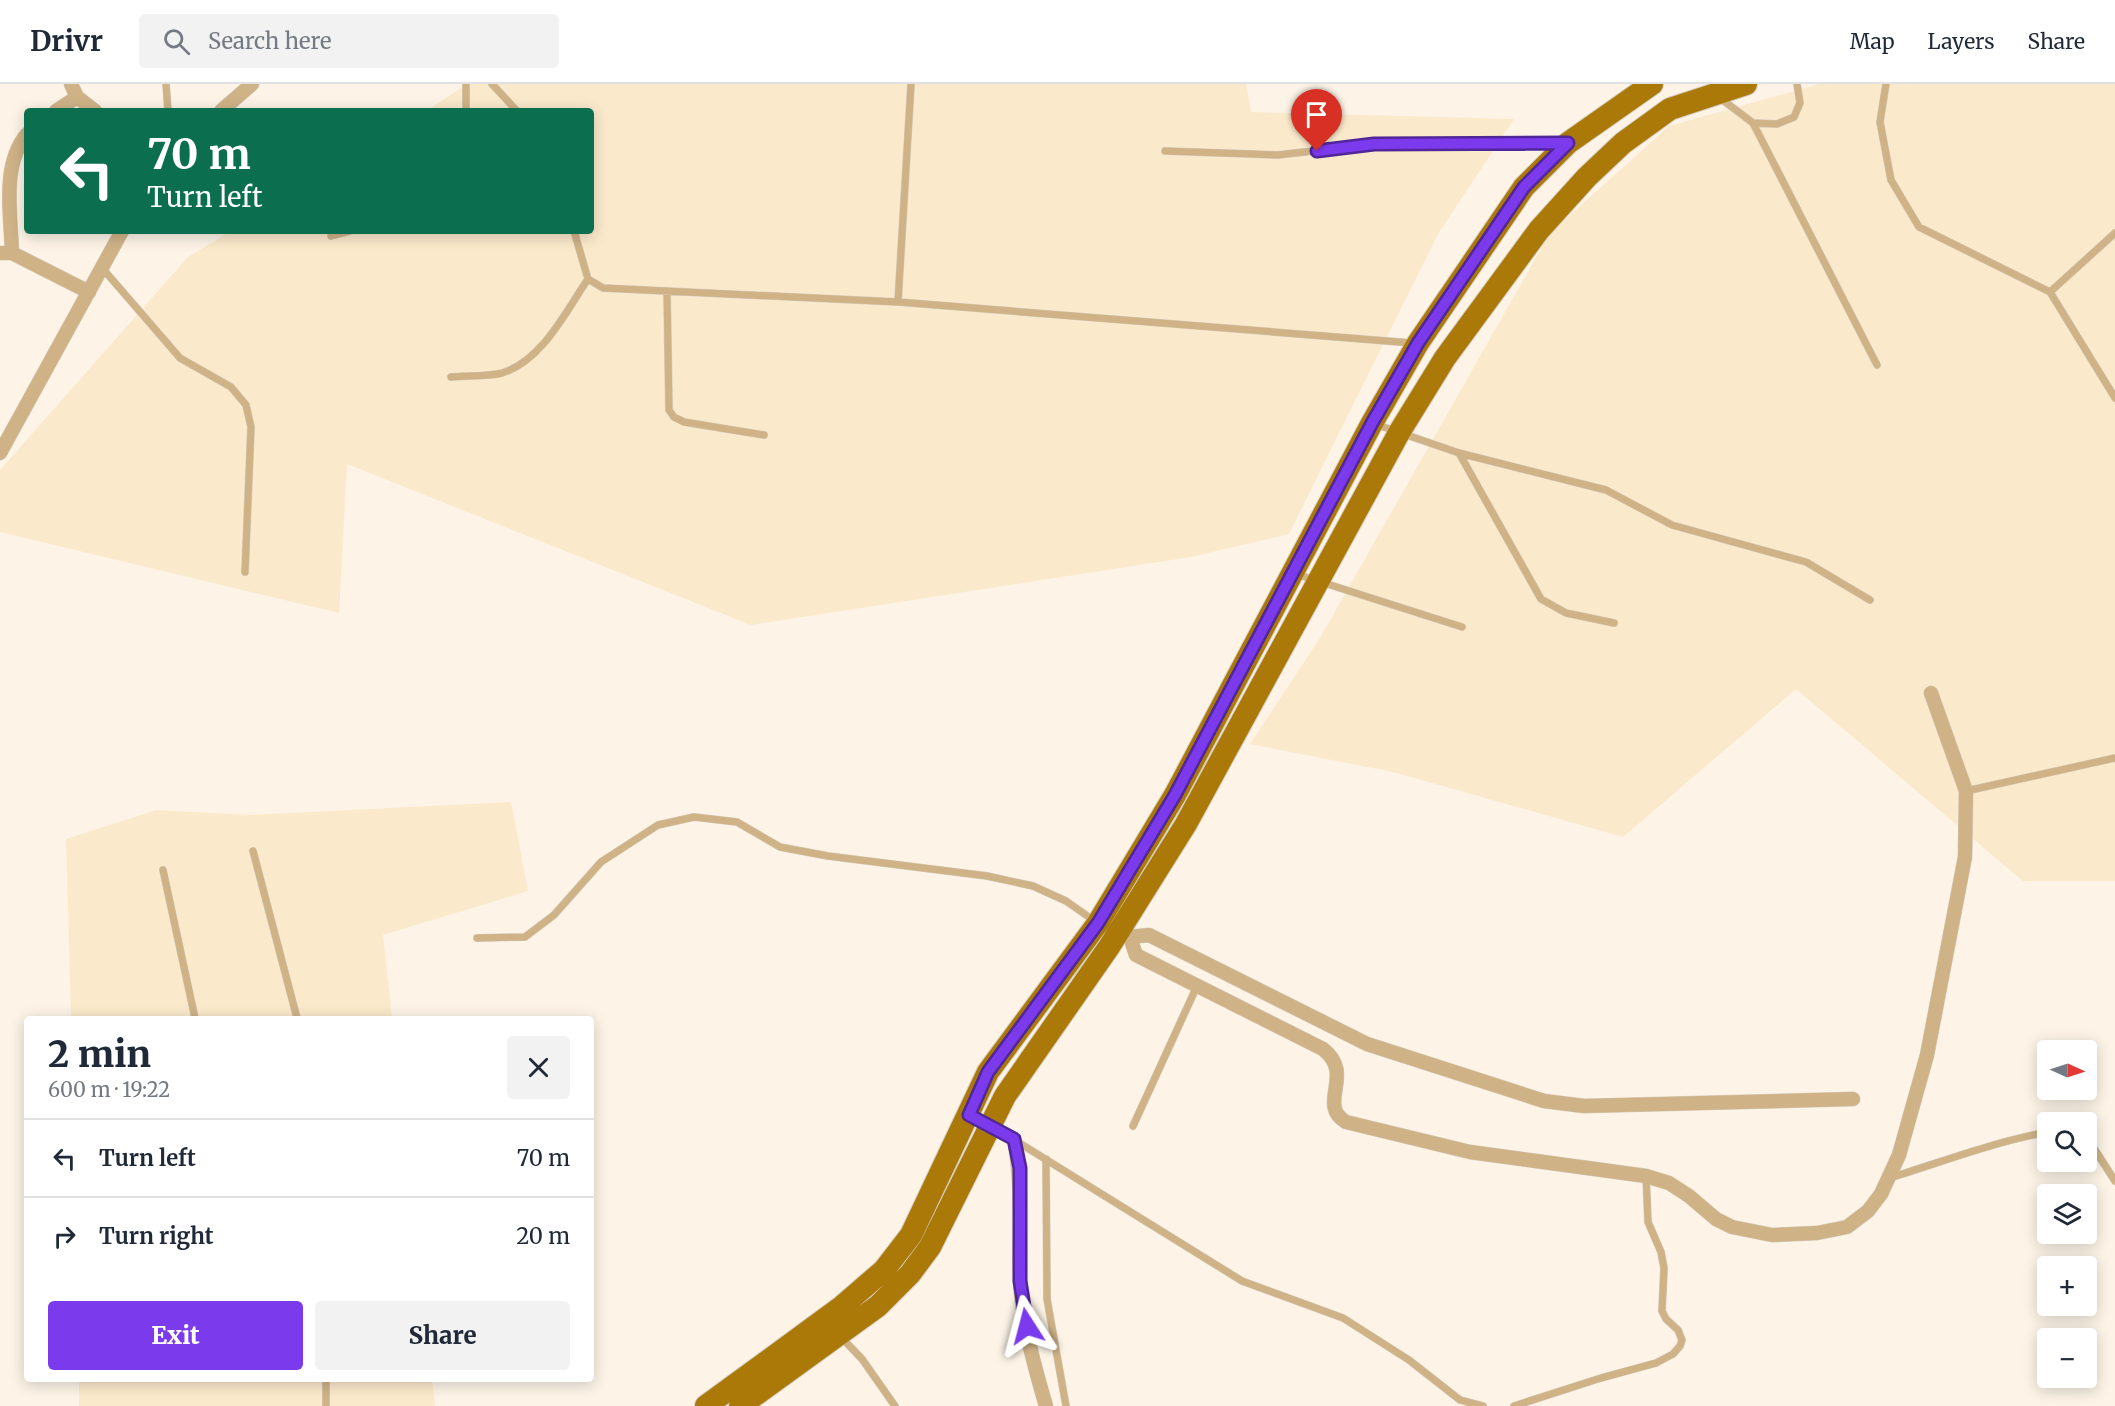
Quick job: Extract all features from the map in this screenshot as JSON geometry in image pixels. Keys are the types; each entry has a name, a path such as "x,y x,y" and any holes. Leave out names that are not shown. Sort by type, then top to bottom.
{"main road":[{"path":"1116,931 1175,795 1372,423 1418,343 1524,187 1568,143 1652,84"},
{"path":"740,1406 832,1328 884,1270 911,1235 979,1121 988,1072 1116,931 1186,824 1400,431 1445,358 1539,230 1587,177 1623,143 1670,109 1711,91 1746,84"},
{"path":"706,1406 832,1328"}],"street":[{"path":"70,84 77,98 91,108"},
{"path":"235,84 235,99"},
{"path":"224,108 252,84"},
{"path":"61,108 77,98"},
{"path":"24,138 18,146 10,180 6,253 88,292"},
{"path":"0,453 120,234"},
{"path":"1116,931 1136,955 1323,1049 1332,1056 1338,1073 1335,1109 1338,1117 1346,1122 1470,1152 1646,1176 1669,1183 1732,1227 1772,1235 1817,1233 1847,1227 1868,1211 1889,1178 1899,1155 1927,1055 1965,857 1966,791 1932,693"},
{"path":"1116,931 1149,935 1367,1044 1544,1101 1584,1106 1853,1099"},
{"path":"979,1121 1014,1139 1020,1168 1020,1281 1030,1348 1046,1406"}],"lane":[{"path":"166,84 168,108"},
{"path":"466,84 466,108"},
{"path":"492,84 514,108"},
{"path":"898,302 912,84"},
{"path":"1754,123 1777,124 1794,117 1800,103 1797,84"},
{"path":"1886,84 1880,122 1891,180 1919,227 2050,292 2114,394"},
{"path":"1711,91 1754,123 1877,365"},
{"path":"1165,151 1278,155 1374,144 1568,143"},
{"path":"2050,292 2115,233"},
{"path":"331,236 339,234"},
{"path":"575,234 588,279 603,288 898,302 1418,343"},
{"path":"103,269 180,358 231,387 246,405 251,427 245,572"},
{"path":"451,377 501,373 517,366 535,353 588,279"},
{"path":"667,291 669,410 674,417 684,422 765,435"},
{"path":"1372,423 1460,453 1606,490 1672,525 1806,562 1870,600"},
{"path":"1460,453 1541,599 1566,613 1614,623"},
{"path":"1292,573 1462,627"},
{"path":"1966,791 2115,758"},
{"path":"477,938 525,937 554,915 601,862 658,825 694,817 737,822 780,847 828,856 987,876 1033,886 1066,901 1116,931"},
{"path":"253,851 296,1016"},
{"path":"163,870 195,1016"},
{"path":"1133,1126 1197,986"},
{"path":"1889,1178 1967,1155 2006,1139 2037,1134"},
{"path":"1014,1139 1242,1281 1343,1318 1409,1360 1460,1400 1483,1406"},
{"path":"2097,1153 2115,1181"},
{"path":"1046,1159 1047,1299 1066,1406"},
{"path":"1514,1406 1656,1363 1673,1354 1680,1346 1681,1335 1662,1311 1664,1268 1661,1252 1648,1221 1646,1176"},
{"path":"832,1328 862,1359 895,1406"},
{"path":"326,1382 327,1406"}],"shaded area":[{"path":"467,84 1246,84 1251,112 1514,119 1438,234 1289,534 1191,557 751,625 347,464 339,613 0,532 0,470 188,257 226,234 594,234 594,108 431,108"},
{"path":"1819,84 2115,84 2115,881 2023,881 1796,689 1623,837 1393,772 1250,744 1320,638 1550,233 1669,126"},
{"path":"511,802 528,891 383,935 392,1016 71,1016 66,839 156,810 250,815"},
{"path":"79,1382 432,1382 435,1406 79,1406"}],"route":[{"path":"1027,1326 1020,1281 1020,1168 1014,1139 969,1115 988,1072 1098,923 1175,795 1372,423 1418,343 1524,187 1568,143 1374,144 1317,151"}]}
